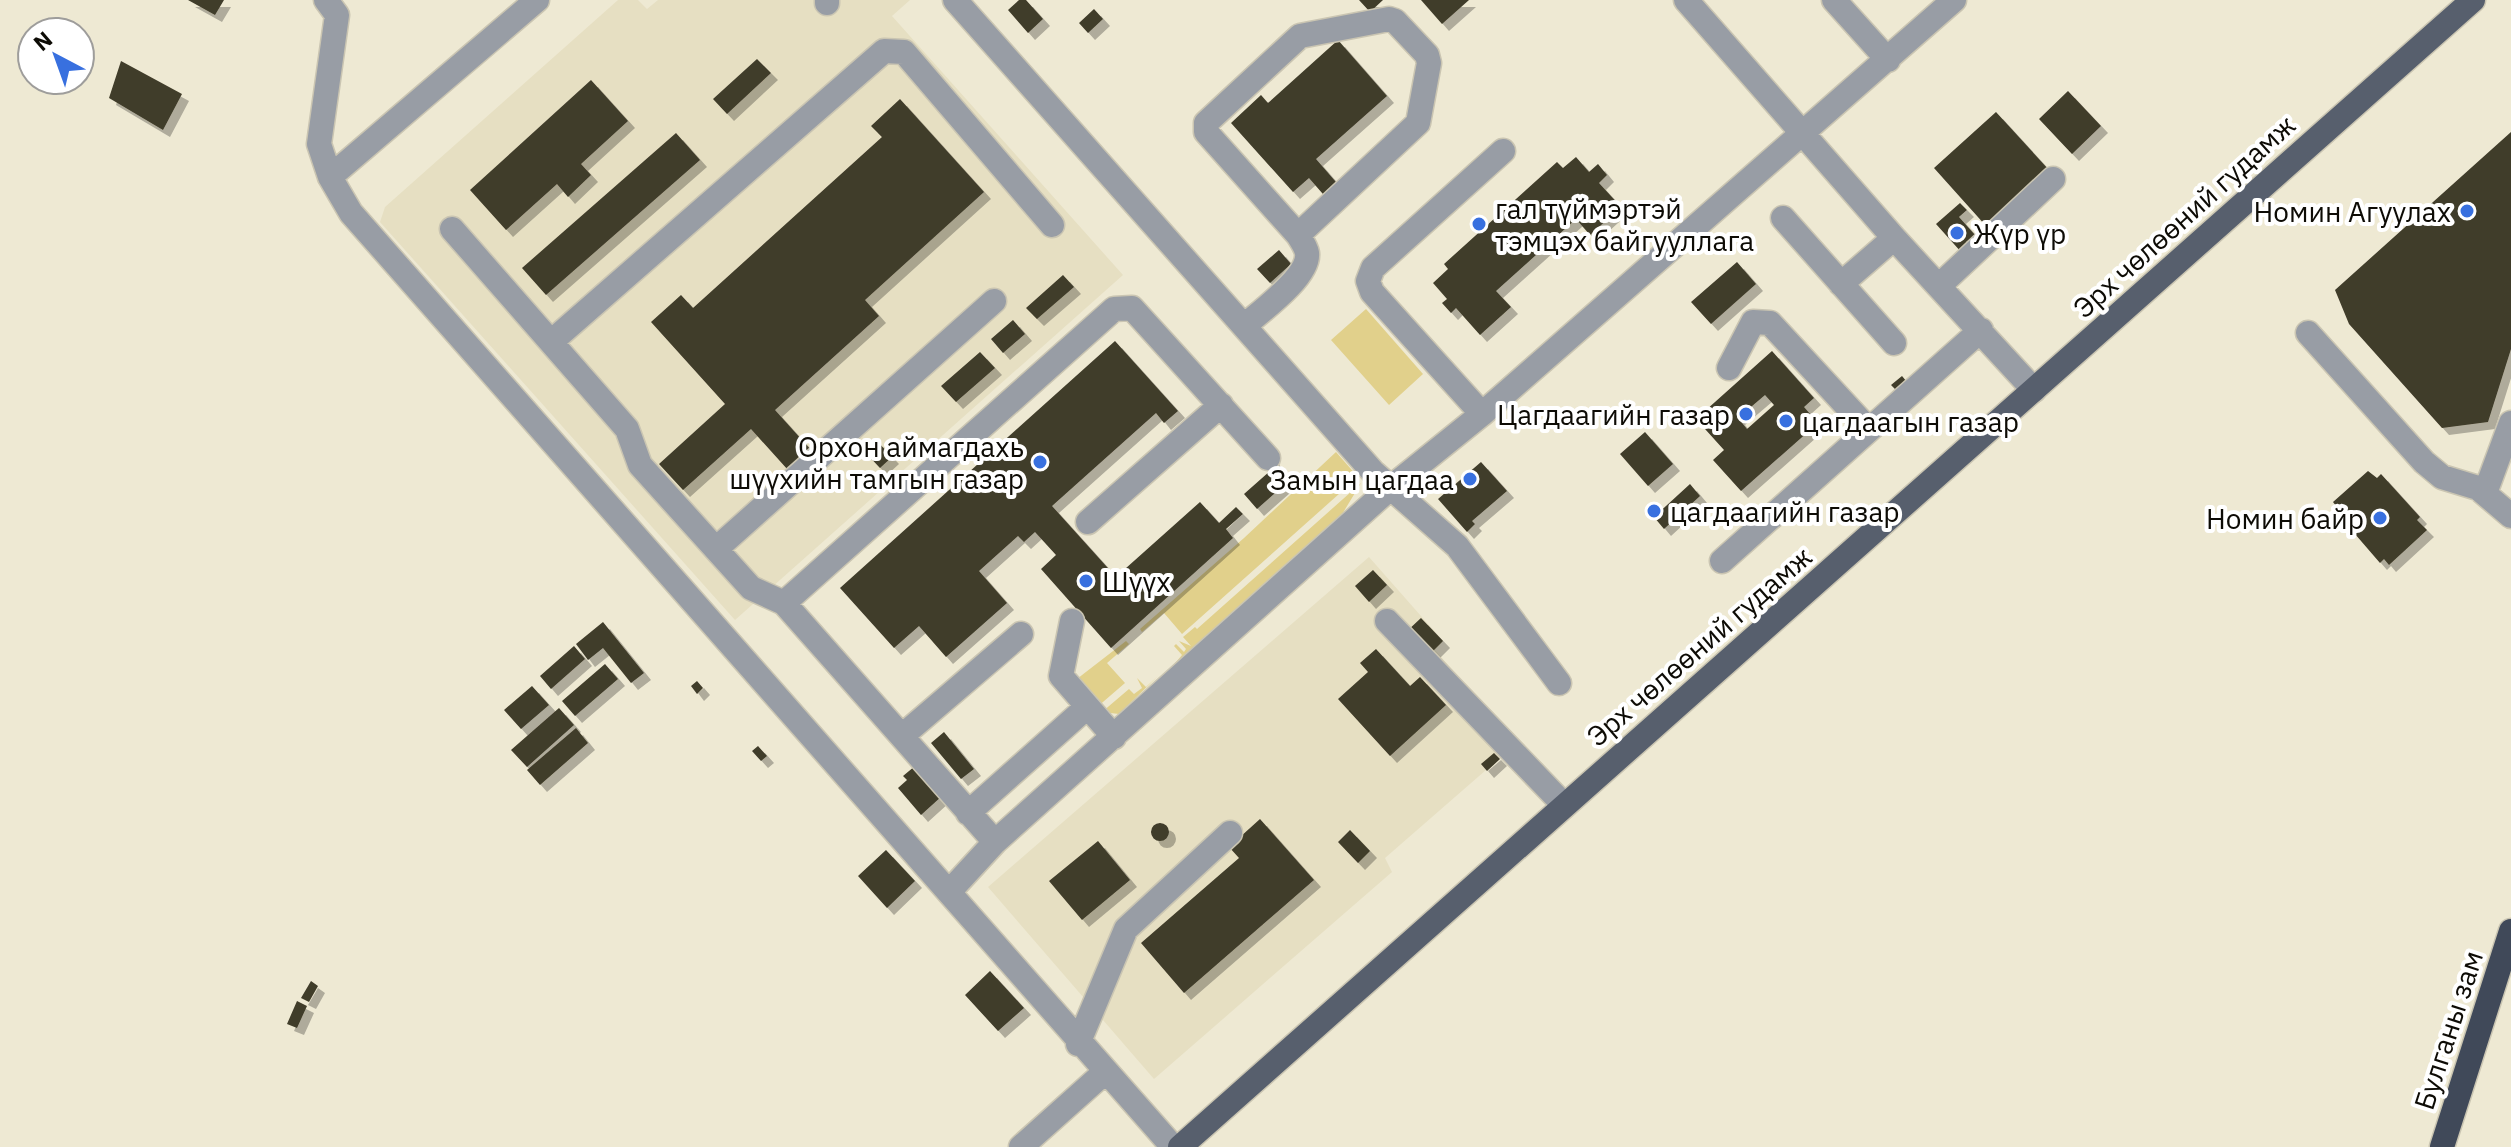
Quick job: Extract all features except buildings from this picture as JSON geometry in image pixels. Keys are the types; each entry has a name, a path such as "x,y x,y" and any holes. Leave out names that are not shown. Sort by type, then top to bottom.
{"highway":[{"name":"Булганы зам","path":"2442,1147 2511,931"}],"main road":[{"name":"Эрх чөлөөний гудамж","path":"1180,1147 2473,0"}],"street":[{"path":"326,0 337,15 319,144 330,177 351,213 949,892 1078,1044 1173,1147"},
{"path":"330,177 537,0"},
{"path":"955,0 1389,489 1457,546 1559,683"},
{"path":"1686,0 1894,238 2034,390"},
{"path":"1834,0 1888,60"},
{"path":"949,892 995,842 1389,489 1482,414 1954,0"},
{"path":"1244,326 1295,281 1306,262 1307,251 1298,235 1206,132 1206,123 1300,36 1389,19 1390,15 1427,55 1429,63 1418,123 1298,235"},
{"path":"551,342 884,51 904,52 1052,225"},
{"path":"1482,414 1372,292 1368,281 1373,268 1503,151"},
{"path":"1940,285 2053,179"},
{"path":"1783,218 1894,343"},
{"path":"452,229 627,429 640,465 751,588 784,603 995,842"},
{"path":"1841,284 1894,238"},
{"path":"716,549 994,301"},
{"path":"784,603 1114,309 1132,308 1268,458"},
{"path":"1729,368 1753,322 1770,323 1868,429"},
{"path":"1722,561 1981,330"},
{"path":"2308,333 2424,462 2442,477 2485,493 2511,516"},
{"path":"1088,522 1221,405"},
{"path":"2485,493 2511,423"},
{"path":"1072,621 1061,676 1114,737"},
{"path":"1387,621 1564,805"},
{"path":"902,736 1021,634"},
{"path":"968,813 1087,707"},
{"path":"1078,1044 1126,929 1230,833"},
{"path":"1021,1147 1105,1072"}],"shaded area":[{"path":"618,0 638,0 647,9 658,0 910,0 892,16 1123,275 735,620 380,222 385,207"},
{"path":"1366,309 1423,374 1389,405 1331,340"},
{"path":"1336,452 1358,477 1182,634 1164,613 1142,632 1140,629"},
{"path":"1361,483 1341,516 1171,668 1182,655 1174,646 1176,644 1184,652 1186,649 1179,641 1191,646 1183,637 1195,627 1197,629"},
{"path":"1369,557 1443,641 1435,650 1517,743 1385,858 1392,872 1154,1079 988,887"},
{"path":"1126,641 1129,644 1107,663 1125,683 1096,708 1073,682"},
{"path":"1158,676 1119,714 1102,712 1129,689 1134,694 1142,688 1137,678 1146,687"}],"place":[{"name":"Номин Агуулах","path":"2467,211"},
{"name":"гал түймэртэй тэмцэх байгууллага","path":"1479,224"},
{"name":"Жүр үр","path":"1957,233"},
{"name":"Цагдаагийн газар","path":"1746,414"},
{"name":"цагдаагын газар","path":"1786,421"},
{"name":"Орхон аймагдахь шүүхийн тамгын газар","path":"1040,462"},
{"name":"Замын цагдаа","path":"1470,479"},
{"name":"цагдаагийн газар","path":"1654,511"},
{"name":"Номин байр","path":"2380,518"},
{"name":"Шүүх","path":"1086,581"}]}
